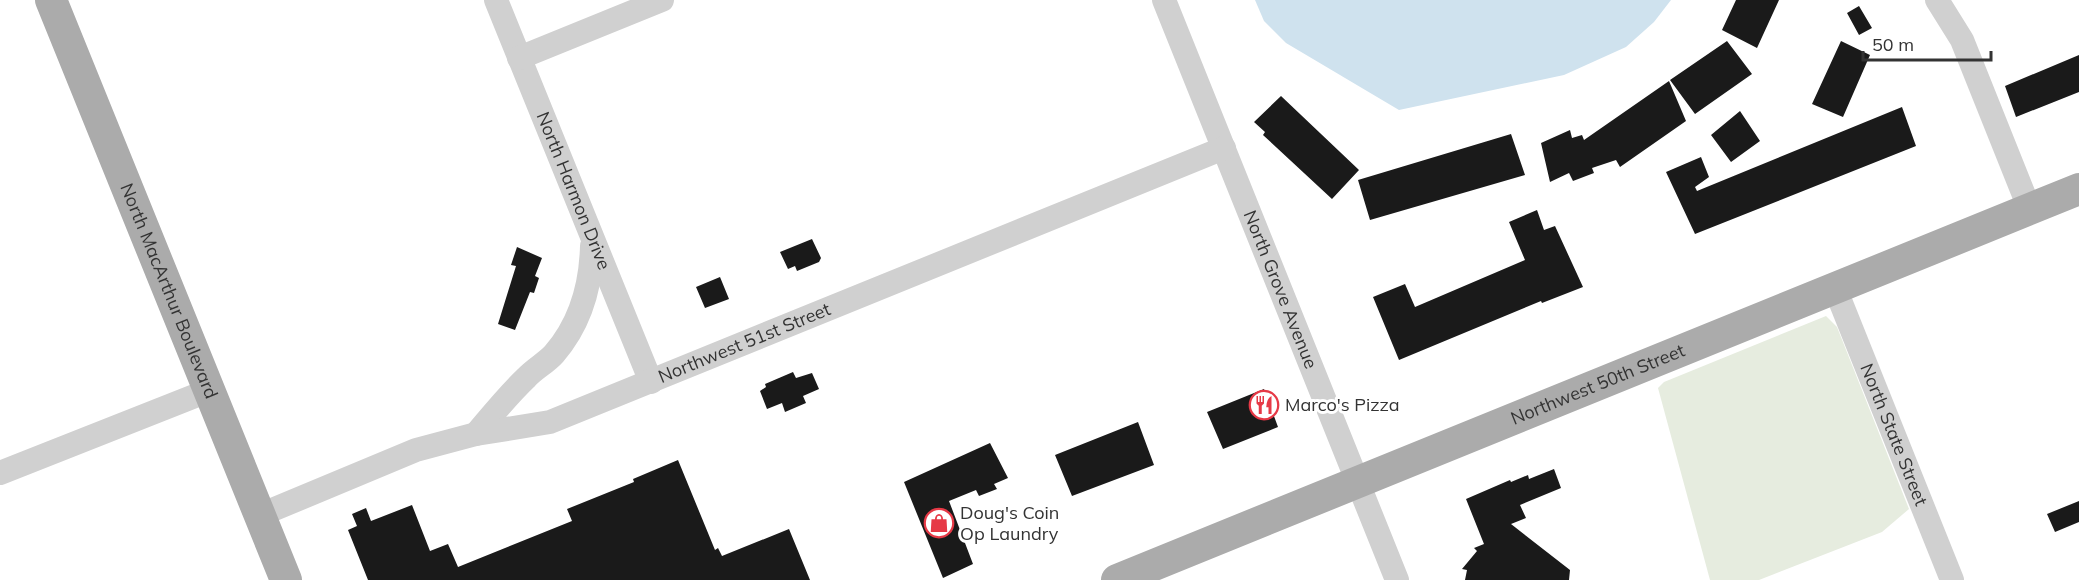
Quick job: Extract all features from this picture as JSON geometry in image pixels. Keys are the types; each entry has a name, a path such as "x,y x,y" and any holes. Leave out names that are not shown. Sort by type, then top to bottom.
{"main road":[{"name":"North MacArthur Boulevard","path":"51,0 286,580"},
{"name":"Northwest 50th Street","path":"1117,580 2079,189"}],"street":[{"name":"North Harmon Drive","path":"496,0 651,382"},
{"path":"519,58 662,0"},
{"name":"North Grove Avenue","path":"1164,0 1397,580"},
{"path":"1937,0 1962,40 2030,210"},
{"name":"Northwest 51st Street","path":"260,515 416,450 476,434 550,422 1224,148"},
{"path":"476,434 525,378 554,354 569,332 591,277 592,236"},
{"name":"North State Street","path":"1835,288 1952,580"},
{"path":"0,473 210,390"}],"shaded area":[{"path":"1826,316 1837,327 1909,509 1882,532 1759,580 1710,580 1658,388 1664,382"}],"water":[{"path":"1255,0 1671,0 1654,22 1626,47 1564,75 1399,110 1286,43 1264,21"}],"building":[{"path":"1736,0 1779,0 1757,48 1722,30"},
{"path":"1859,6 1872,28 1859,35 1847,13"},
{"path":"1727,41 1752,74 1695,114 1670,80"},
{"path":"1841,41 1870,55 1843,117 1812,104"},
{"path":"2079,55 2079,92 2016,117 2005,86"},
{"path":"1669,81 1686,121 1620,167 1616,160 1592,168 1594,173 1573,181 1569,173 1550,182 1541,143 1570,130 1572,138 1582,135 1584,140"},
{"path":"1281,96 1359,170 1332,199 1263,135 1265,132 1254,122"},
{"path":"1902,107 1916,146 1695,234 1666,172 1701,157 1709,177 1695,187 1697,191"},
{"path":"1740,111 1760,141 1731,162 1711,135"},
{"path":"1511,134 1525,175 1370,220 1358,180"},
{"path":"1537,210 1544,230 1555,226 1583,287 1542,303 1541,301 1399,360 1373,297 1405,284 1415,307 1525,260 1509,222"},
{"path":"812,239 821,258 819,262 797,271 795,266 788,269 780,252"},
{"path":"517,247 542,258 535,276 539,278 534,293 530,292 515,330 498,324 516,266 511,265"},
{"path":"720,277 729,299 705,308 696,287"},
{"path":"793,372 796,378 812,373 819,389 803,396 806,403 785,412 782,403 767,409 760,391 766,387 765,384"},
{"path":"1264,389 1278,427 1223,449 1207,412"},
{"path":"1138,422 1154,465 1072,496 1055,455"},
{"path":"990,443 1008,478 994,484 997,489 979,496 976,490 949,501 973,564 943,578 904,482"},
{"path":"678,460 715,550 718,548 722,556 789,529 810,580 368,580 348,530 357,526 352,514 366,508 371,521 412,505 430,551 448,544 458,567 572,521 567,509 634,482 633,479"},
{"path":"1554,469 1561,488 1520,505 1526,518 1511,524 1570,570 1569,580 1465,580 1467,570 1462,569 1477,551 1474,548 1484,544 1466,499 1510,480 1511,482 1528,475 1529,479"},
{"path":"2079,501 2079,522 2055,532 2047,514"}],"place":[{"name":"Marco's Pizza","path":"1264,405"},
{"name":"Doug's Coin Op Laundry","path":"939,523"}]}
